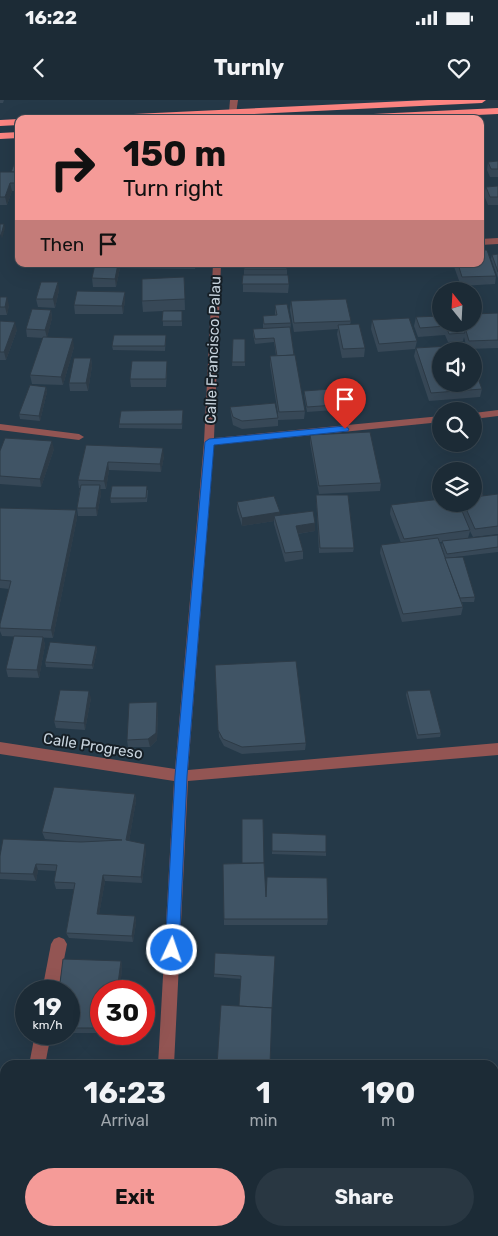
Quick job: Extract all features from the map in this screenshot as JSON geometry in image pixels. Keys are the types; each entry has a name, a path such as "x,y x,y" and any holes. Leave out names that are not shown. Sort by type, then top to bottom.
{"highway":[{"path":"172,115 482,100"},
{"path":"415,115 498,111"},
{"path":"0,123 15,122"},
{"path":"0,136 15,135"}],"street":[{"path":"233,112 234,100"},
{"path":"484,242 498,241"},
{"name":"Calle Francisco Palau","path":"166,1060 181,776 209,442 217,267"},
{"path":"482,415 498,413"},
{"path":"209,442 432,420"},
{"path":"0,427 79,437"},
{"name":"Calle Progreso","path":"0,748 181,776 498,749"},
{"path":"52,980 59,944"},
{"path":"38,1060 41,1045"}],"building":[{"path":"498,161 498,169 491,169 488,162"},
{"path":"15,162 15,172 11,172"},
{"path":"0,172 15,172 15,183 10,183 5,197 0,197"},
{"path":"498,186 498,197 490,197 486,187"},
{"path":"0,224 4,224 1,235 0,235"},
{"path":"484,250 487,250 496,276 462,277 459,267 484,267"},
{"path":"498,254 498,272 492,255"},
{"path":"94,267 117,267 115,279 92,278"},
{"path":"244,267 287,267 287,269 244,269"},
{"path":"243,275 288,275 289,284 242,284"},
{"path":"184,277 185,299 142,301 142,279"},
{"path":"41,282 58,282 53,299 36,299"},
{"path":"77,291 125,292 122,306 74,305"},
{"path":"0,297 7,297 5,307 0,307"},
{"path":"346,299 351,321 294,323 291,301"},
{"path":"287,304 291,323 264,324 263,316 277,315 275,305"},
{"path":"32,309 51,310 45,330 26,329"},
{"path":"163,311 182,311 182,321 162,321"},
{"path":"498,313 498,340 469,341 466,332 482,332 482,314"},
{"path":"432,316 432,327 420,328 416,317"},
{"path":"409,318 417,341 379,344 372,320"},
{"path":"0,321 15,322 4,352 0,352"},
{"path":"359,324 365,348 343,349 338,325"},
{"path":"290,327 294,355 277,356 274,338 255,339 253,329"},
{"path":"448,332 465,333 449,334"},
{"path":"114,335 166,335 165,346 112,346"},
{"path":"43,337 73,338 61,377 30,375"},
{"path":"233,339 245,339 245,362 232,362"},
{"path":"432,347 432,392 444,392 431,393 416,348"},
{"path":"295,355 305,411 279,412 270,356"},
{"path":"74,358 91,358 86,383 69,383"},
{"path":"132,361 167,361 166,379 130,379"},
{"path":"30,385 46,387 39,416 19,414"},
{"path":"331,389 335,405 307,407 304,391"},
{"path":"275,403 278,418 242,421 233,417 230,407"},
{"path":"183,410 182,424 119,424 121,411"},
{"path":"370,432 381,483 319,486 310,435"},
{"path":"5,438 52,441 40,479 0,476 0,451"},
{"path":"86,445 163,448 160,464 108,462 104,481 78,480"},
{"path":"81,485 100,485 96,508 77,508"},
{"path":"112,486 147,486 146,498 110,498"},
{"path":"498,494 498,526 475,529 468,512 482,512 482,496"},
{"path":"316,495 348,495 354,548 320,548"},
{"path":"274,496 280,512 242,518 237,502"},
{"path":"432,500 432,512 462,512 470,530 404,539 391,505"},
{"path":"0,508 76,510 51,630 0,628 11,581 0,580"},
{"path":"313,511 315,523 296,526 303,551 285,553 274,516"},
{"path":"498,535 498,547 447,554 442,541"},
{"path":"438,538 463,607 403,614 381,545"},
{"path":"463,557 475,597 460,598 445,558"},
{"path":"14,636 43,637 37,670 6,669"},
{"path":"50,642 96,646 92,665 45,662"},
{"path":"296,661 306,743 242,747 223,739 218,730 215,665"},
{"path":"60,690 89,691 84,723 54,721"},
{"path":"430,690 441,733 418,735 407,691"},
{"path":"157,702 156,733 148,739 127,740 129,703"},
{"path":"54,787 135,794 126,840 145,844 141,877 103,875 97,914 135,916 132,936 66,933 75,883 54,882 57,865 36,864 33,874 0,873 3,839 81,842 122,840 42,832"},
{"path":"242,819 263,819 264,863 242,863"},
{"path":"272,833 326,835 326,852 272,851"},
{"path":"264,863 266,897 267,877 327,878 328,919 224,919 223,864"},
{"path":"215,953 275,956 272,1008 239,1006 241,976 214,974"},
{"path":"63,959 121,961 118,980 90,980 90,1028 80,1028 80,980 60,980"},
{"path":"221,1005 272,1008 270,1060 217,1060"}],"route":[{"path":"172,950 181,776 209,442 345,429"}]}
